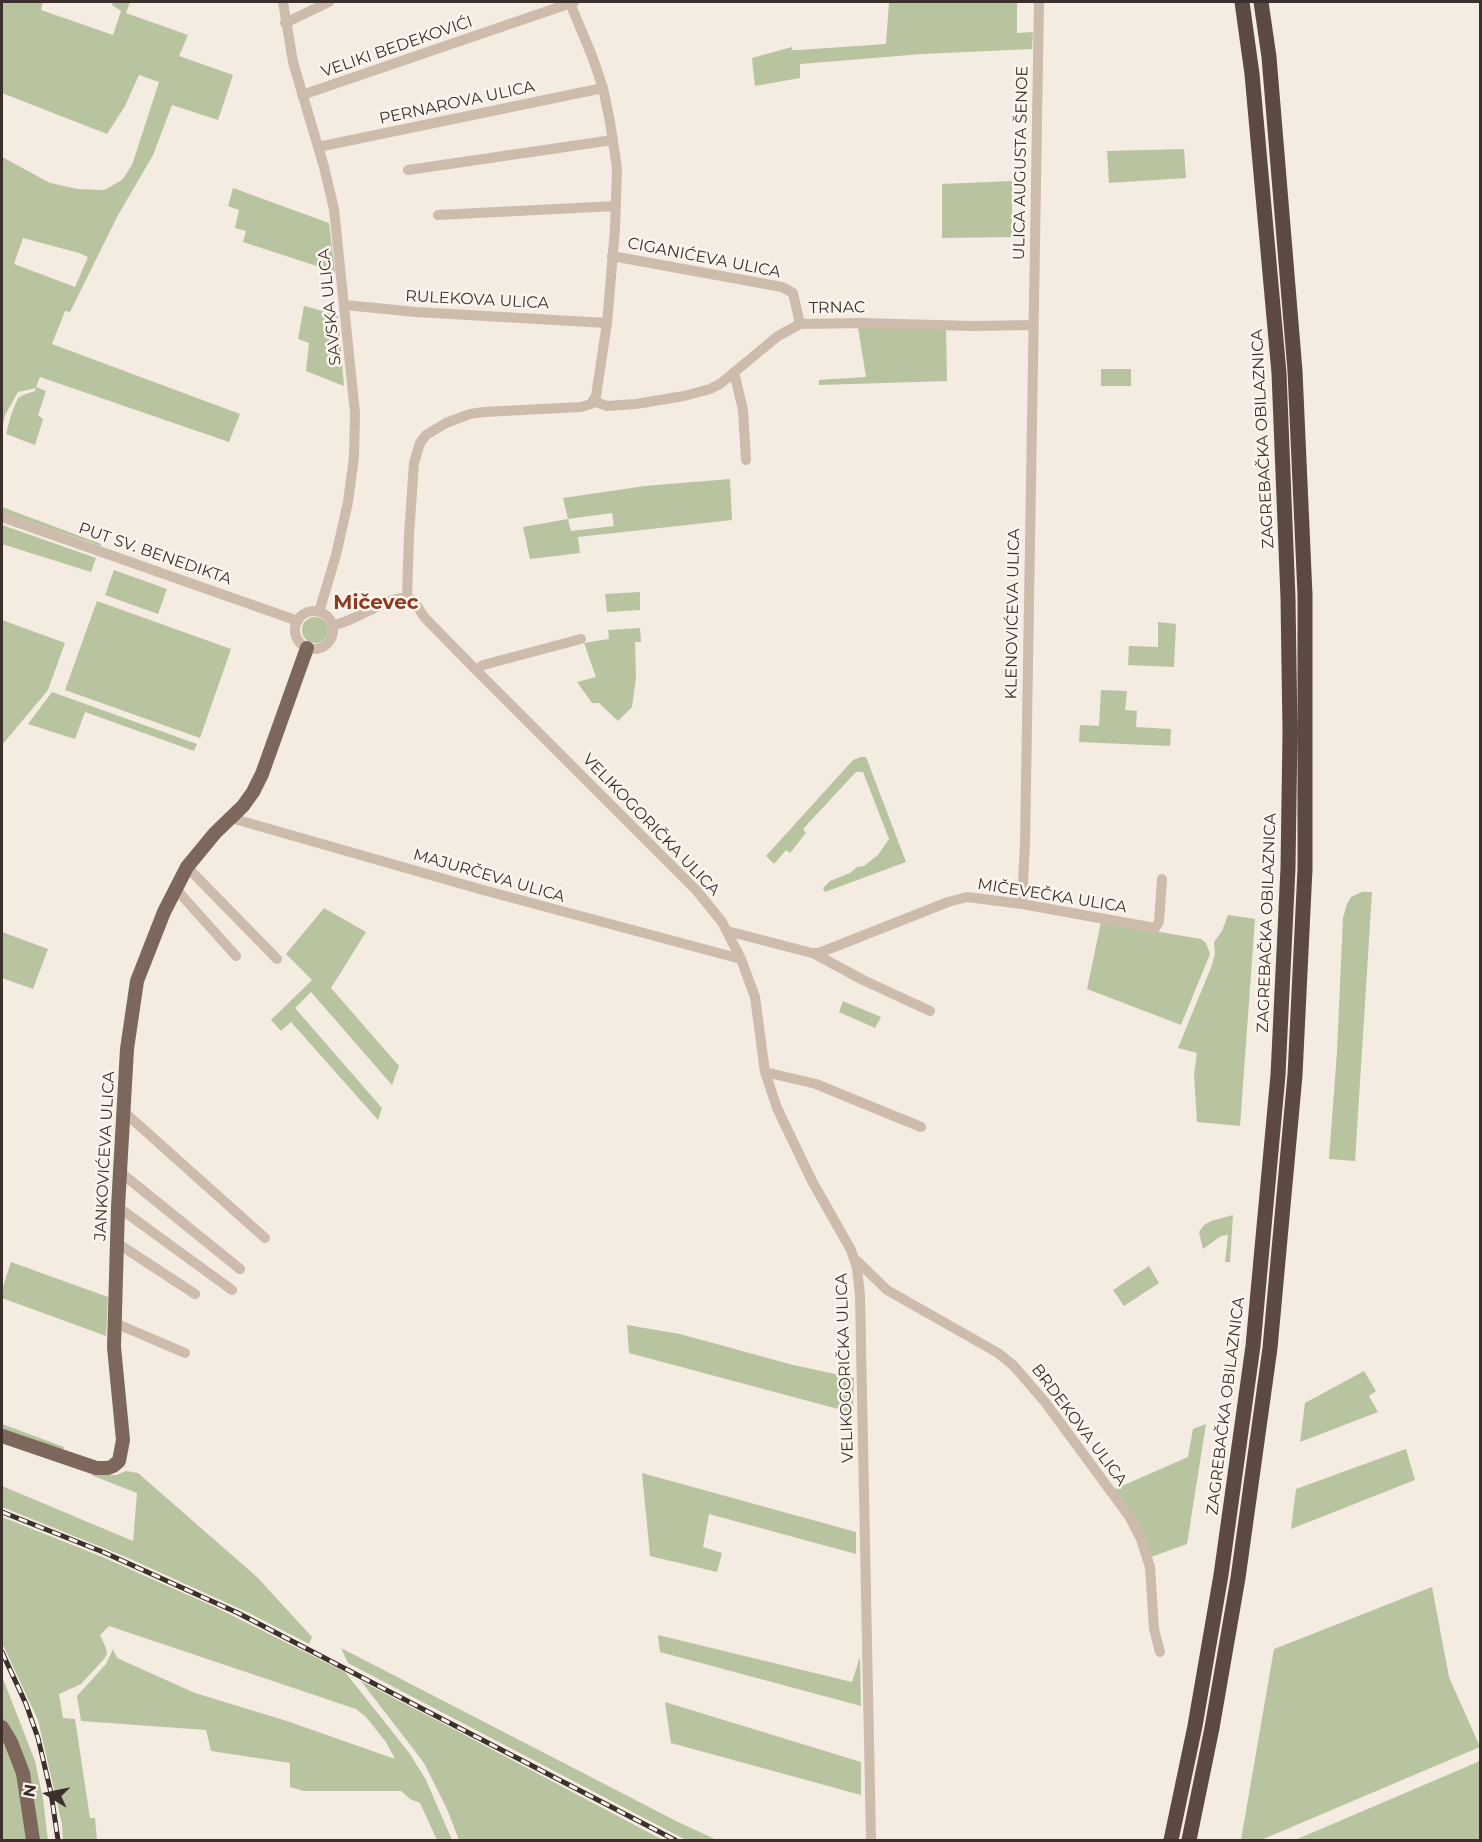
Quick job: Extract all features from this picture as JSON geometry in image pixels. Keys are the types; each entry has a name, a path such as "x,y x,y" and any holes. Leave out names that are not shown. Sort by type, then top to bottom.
{"highway":[{"name":"ZAGREBAČKA OBILAZNICA","path":"1171,1840 1195,1726 1220,1586 1253,1346 1278,1076 1288,868 1289,641 1279,373 1252,74 1242,2"},
{"path":"1189,1840 1212,1728 1238,1578 1271,1336 1295,1075 1305,869 1306,660 1296,381 1269,57 1261,2"}],"main road":[{"name":"JANKOVIĆEVA ULICA","path":"2,1436 96,1468 113,1466 120,1457 123,1440 115,1369 118,1207 127,1049 137,981 175,888 187,867 253,792 262,774 307,648"},
{"path":"2,1727 11,1742 23,1773 33,1840"}],"street":[{"name":"SAVSKA ULICA","path":"283,2 285,22 302,95 334,209 355,413 354,457 343,529 319,612"},
{"path":"285,22 329,2"},
{"path":"332,626 392,600 406,597 414,466 417,451 426,435 446,423 470,414 561,410 586,406 593,401 598,390 607,323 617,168 614,140 603,88 572,2"},
{"name":"VELIKI BEDEKOVIĆI","path":"302,95 572,2"},
{"name":"ULICA AUGUSTA ŠENOE","path":"1033,326 1039,2"},
{"name":"PERNAROVA ULICA","path":"318,147 603,88"},
{"path":"408,170 614,140"},
{"path":"438,215 616,206"},
{"name":"CIGANIĆEVA ULICA","path":"612,256 782,287 792,293 800,324"},
{"name":"RULEKOVA ULICA","path":"345,305 416,312 607,323"},
{"name":"TRNAC","path":"593,401 607,406 636,404 710,389 778,336 800,324 1033,326"},
{"name":"KLENOVIĆEVA ULICA","path":"1022,904 1033,326"},
{"path":"734,372 743,410 746,460"},
{"name":"PUT SV. BENEDIKTA","path":"2,517 298,621"},
{"name":"VELIKOGORIČKA ULICA","path":"406,597 412,600 425,618 697,891 727,931 741,959 755,997 765,1072 777,1108 812,1181 855,1259 860,1296 871,1840"},
{"path":"309,612 319,612 328,618 332,626 331,637 328,642 317,649 307,648 296,636 298,621 309,612"},
{"path":"476,670 483,665 581,639"},
{"name":"MAJURČEVA ULICA","path":"231,818 505,896 741,959"},
{"path":"187,867 277,959"},
{"name":"MIČEVEČKA ULICA","path":"812,953 830,949 967,897 1022,904 1155,928 1159,922 1162,879"},
{"path":"175,888 236,956"},
{"path":"727,931 812,953 930,1011"},
{"path":"765,1072 816,1084 921,1127"},
{"path":"123,1111 265,1238"},
{"path":"120,1172 240,1269"},
{"path":"118,1207 232,1290"},
{"path":"117,1243 195,1294"},
{"name":"BRDEKOVA ULICA","path":"855,1259 887,1290 998,1353 1013,1365 1039,1395 1129,1516 1141,1539 1150,1567 1154,1629 1160,1652"},
{"path":"115,1323 185,1353"}],"green space":[{"path":"2,2 43,2 41,10 113,35 121,11 112,5 113,2 130,2 126,13 188,35 179,56 233,75 218,120 172,105 153,155 117,217 70,312 65,311 52,344 240,414 229,442 40,377 36,387 46,391 38,415 43,419 35,445 6,434 18,398 35,391 36,388 18,392 5,415 2,429 2,157 50,183 78,189 104,190 122,180 132,165 159,82 139,75 125,106 107,134 2,93","holes":["23,238 88,257 75,287 14,264"]},
{"path":"889,2 1017,2 1017,33 1033,32 1032,49 922,54 800,64 800,78 755,86 752,58 792,47 792,50 799,50 886,44"},
{"path":"1184,149 1186,178 1109,183 1107,151"},
{"path":"1012,181 1012,237 942,238 942,184"},
{"path":"233,188 329,223 335,272 243,242 246,231 235,228 239,210 228,206"},
{"path":"304,306 338,315 344,386 306,371 309,343 298,339"},
{"path":"858,327 946,328 947,381 819,385 819,380 866,377"},
{"path":"1101,369 1131,369 1131,386 1101,386"},
{"path":"730,479 732,520 578,537 580,553 530,559 523,527 568,519 563,498 645,486","holes":["612,513 614,526 571,531 568,519"]},
{"path":"2,507 101,544 101,546 2,512"},
{"path":"2,525 96,558 91,572 2,544"},
{"path":"114,570 167,589 158,614 105,595"},
{"path":"640,592 640,610 607,612 605,594"},
{"path":"97,601 231,649 200,738 65,690"},
{"path":"315,617 324,621 328,630 324,639 315,643 306,639 302,630 306,621"},
{"path":"2,620 65,643 48,690 2,745"},
{"path":"1158,622 1176,624 1174,667 1128,665 1129,646 1158,647"},
{"path":"640,628 641,642 635,642 636,678 632,707 618,721 599,703 592,703 577,682 596,677 584,643 609,639 608,630"},
{"path":"1101,690 1127,691 1125,710 1137,711 1136,727 1171,729 1170,746 1079,742 1080,725 1099,726"},
{"path":"52,692 197,744 194,751 85,712 75,739 28,724"},
{"path":"866,757 906,862 825,892 823,888 830,881 850,873 857,867 864,866 878,855 889,839 863,772 856,772 803,829 806,833 790,853 786,850 774,864 766,856 853,760"},
{"path":"1362,892 1372,892 1355,1161 1329,1159 1343,918 1351,897"},
{"path":"324,908 366,932 331,988 399,1066 392,1085 311,992 295,1008 382,1108 378,1120 291,1022 281,1031 271,1020 312,980 286,954"},
{"path":"1228,915 1255,919 1240,1126 1197,1122 1194,1074 1197,1053 1178,1048 1212,965 1215,954 1214,942 1222,931"},
{"path":"1101,922 1201,939 1206,943 1210,954 1181,1025 1087,989"},
{"path":"2,932 48,949 33,989 2,978"},
{"path":"843,1001 881,1017 875,1028 839,1012"},
{"path":"1233,1215 1230,1262 1225,1262 1228,1235 1221,1236 1203,1249 1199,1232 1211,1221"},
{"path":"11,1262 108,1297 106,1336 2,1298 2,1290"},
{"path":"1149,1266 1159,1283 1124,1306 1113,1290"},
{"path":"627,1325 680,1334 793,1365 854,1378 853,1413 629,1353"},
{"path":"1364,1371 1376,1391 1369,1396 1378,1412 1300,1442 1305,1403"},
{"path":"2,1424 64,1447 63,1451 2,1430"},
{"path":"1206,1424 1187,1544 1151,1557 1115,1489 1188,1457 1193,1429"},
{"path":"1406,1449 1415,1480 1291,1529 1296,1489"},
{"path":"126,1471 138,1473 257,1577 312,1637 309,1644 249,1613 126,1557 2,1507 2,1486 133,1541 137,1493 91,1475 116,1475"},
{"path":"642,1473 856,1532 856,1554 709,1514 703,1547 722,1553 717,1572 650,1556"},
{"path":"2,1517 100,1556 215,1607 345,1672 410,1754 426,1780 452,1840 437,1840 420,1803 410,1799 401,1791 304,1791 290,1787 290,1763 211,1751 206,1730 81,1721 77,1696 106,1664 113,1649 117,1658 195,1693 287,1721 395,1759 386,1742 366,1717 356,1709 109,1626 100,1635 107,1654 104,1659 81,1684 59,1694 63,1718 75,1719 90,1818 95,1818 97,1840 63,1840 62,1824 38,1720 2,1643"},
{"path":"1432,1587 1449,1677 1480,1747 1261,1840 1241,1840 1274,1649"},
{"path":"658,1635 852,1682 860,1657 861,1706 660,1652"},
{"path":"341,1648 717,1840 686,1840 348,1663"},
{"path":"2,1676 35,1761 48,1840 38,1840 7,1724 2,1718"},
{"path":"361,1681 663,1840 459,1840 447,1809 424,1763"},
{"path":"665,1702 861,1762 861,1795 671,1743"},
{"path":"2,1738 14,1762 28,1840 2,1840"},
{"path":"1480,1761 1480,1840 1295,1840"}],"railway":[{"path":"2,1512 103,1552 238,1613 675,1840"},
{"path":"2,1652 26,1704 38,1738 51,1793 58,1840"}],"district":[{"name":"Mičevec","path":"376,603"}]}
